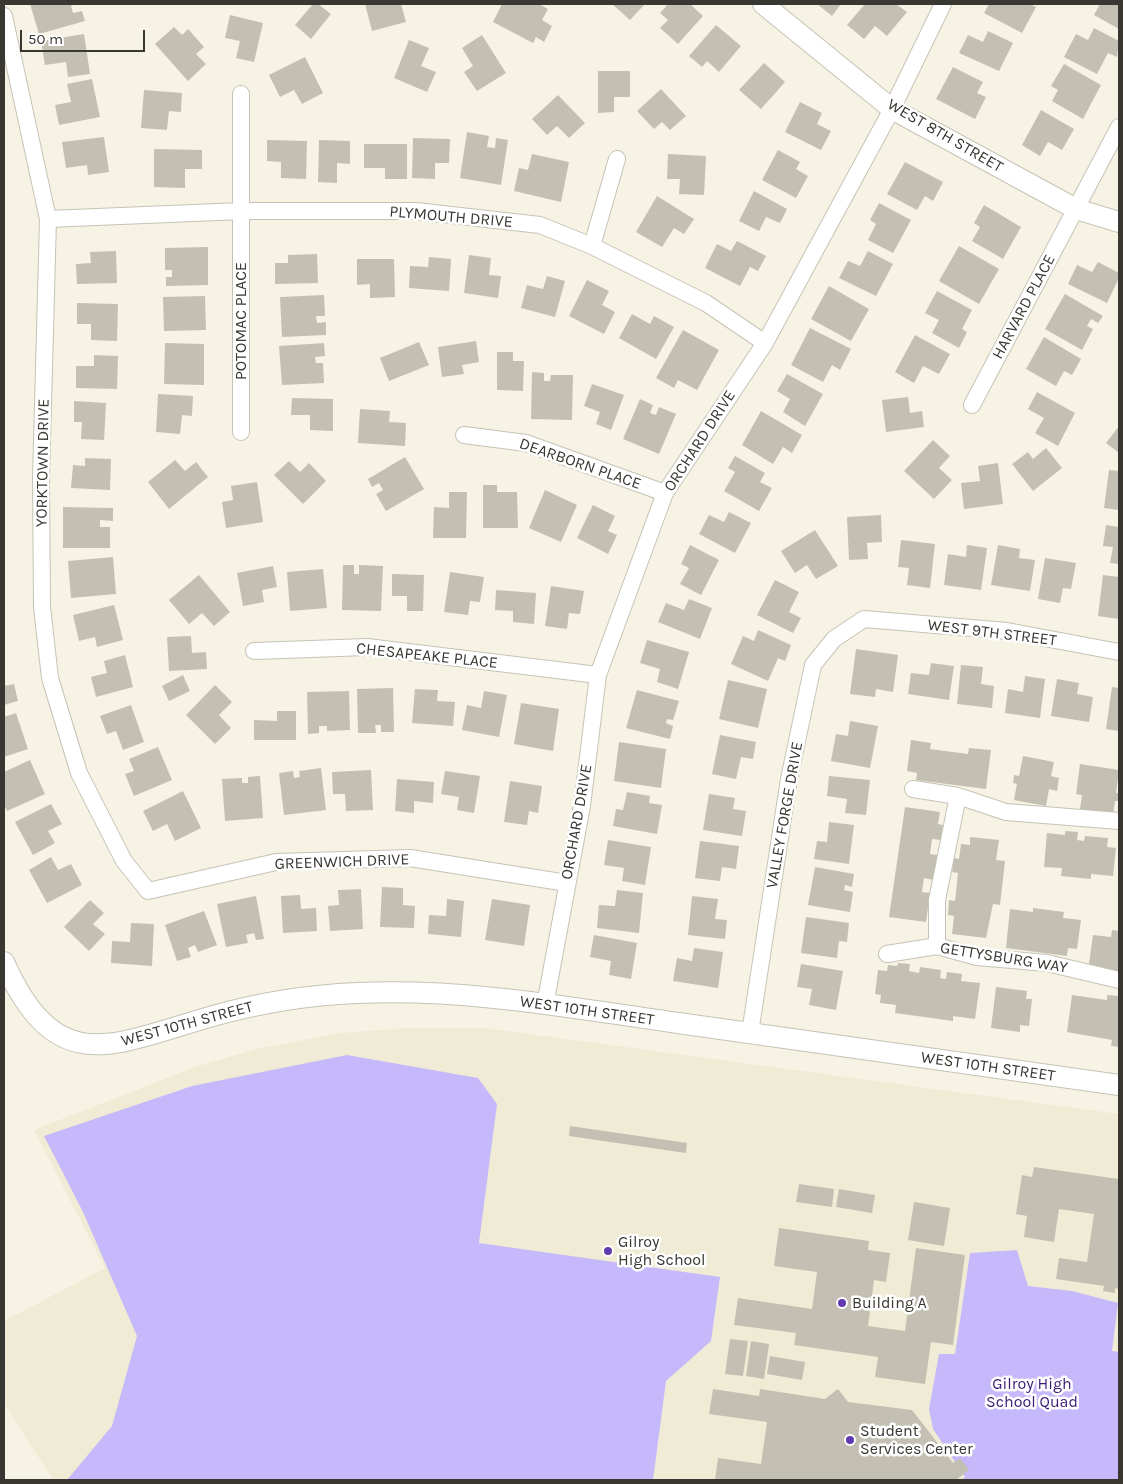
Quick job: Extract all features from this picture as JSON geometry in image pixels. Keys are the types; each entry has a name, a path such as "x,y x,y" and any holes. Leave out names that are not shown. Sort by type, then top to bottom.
{"street":[{"name":"WEST 8TH STREET","path":"763,4 892,109 1076,209 1119,222"},
{"name":"ORCHARD DRIVE","path":"545,1004 582,806 598,675 665,493 765,343 892,109 943,4"},
{"name":"YORKTOWN DRIVE","path":"4,16 48,219 41,479 42,607 50,678 80,773 124,861 148,891"},
{"name":"POTOMAC PLACE","path":"241,94 241,432"},
{"name":"HARVARD PLACE","path":"972,405 1119,127"},
{"path":"592,246 617,158"},
{"name":"PLYMOUTH DRIVE","path":"48,219 242,211 416,211 540,225 592,246 706,303 765,343"},
{"name":"DEARBORN PLACE","path":"464,435 526,443 665,493"},
{"name":"WEST 9TH STREET","path":"864,619 1007,632 1119,652"},
{"name":"VALLEY FORGE DRIVE","path":"750,1033 789,779 813,665 834,639 864,619"},
{"name":"CHESAPEAKE PLACE","path":"254,651 367,647 598,675"},
{"path":"913,789 958,796 1006,812 1119,821"},
{"path":"937,946 937,900 958,796"},
{"name":"GREENWICH DRIVE","path":"148,891 276,862 410,858 567,883"},
{"name":"GETTYSBURG WAY","path":"887,954 937,946 977,957 1047,963 1119,980"},
{"name":"WEST 10TH STREET","path":"4,962 28,1008 48,1027 59,1034 85,1043 114,1044 129,1042 244,1008 300,998 355,993 446,994 545,1004 1119,1085"}],"shaded area":[{"name":"Gilroy High School","path":"408,1028 485,1028 1119,1114 1119,1480 53,1480 4,1403 4,1321 105,1268 34,1130 195,1067 260,1048 341,1033"}],"green space":[{"path":"347,1055 478,1078 497,1104 479,1243 720,1277 711,1341 666,1381 653,1480 67,1480 112,1426 137,1336 83,1212 44,1136 192,1086"},
{"name":"Gilroy High School Quad","path":"1017,1250 1028,1286 1072,1291 1118,1303 1112,1351 1119,1352 1119,1480 961,1480 965,1477 933,1429 929,1409 939,1354 955,1354 970,1253"}],"building":[{"path":"30,4 76,4 71,6 73,13 82,11 85,21 39,34"},
{"path":"313,4 318,4 331,14 311,39 295,25"},
{"path":"365,4 401,4 406,22 372,31"},
{"path":"502,4 539,4 548,9 542,20 552,26 544,42 536,37 533,43 493,22"},
{"path":"612,4 645,4 630,20"},
{"path":"668,4 690,4 703,16 678,44 660,28 668,20 660,13"},
{"path":"817,4 841,4 832,16"},
{"path":"865,4 896,4 907,12 887,36 875,26 864,39 847,25"},
{"path":"989,4 1030,4 1036,7 1022,33 984,13"},
{"path":"1100,4 1119,4 1119,29 1094,15"},
{"path":"230,15 263,23 254,62 236,58 240,41 225,38"},
{"path":"716,25 741,46 719,72 707,61 702,67 689,56"},
{"path":"174,27 182,35 188,29 204,47 196,54 206,64 188,81 155,44"},
{"path":"1094,28 1119,41 1117,57 1108,53 1097,74 1064,57 1076,34 1088,40"},
{"path":"988,31 1013,43 999,71 959,53 968,35 983,42"},
{"path":"84,34 90,74 68,77 66,62 45,65 41,41"},
{"path":"482,35 506,73 477,91 464,72 473,66 462,48"},
{"path":"409,40 429,48 421,66 436,72 427,92 394,78"},
{"path":"305,57 323,93 302,104 294,90 280,97 269,75"},
{"path":"764,63 785,82 761,109 739,90"},
{"path":"1064,64 1101,85 1083,119 1052,101 1058,90 1051,86"},
{"path":"953,67 983,82 977,93 986,97 975,119 936,99"},
{"path":"598,71 630,71 630,97 614,97 614,112 598,113"},
{"path":"92,79 100,117 59,125 55,105 71,102 67,84"},
{"path":"661,89 686,116 670,130 662,122 654,129 637,111"},
{"path":"144,90 182,93 181,112 169,111 167,130 141,128"},
{"path":"558,95 585,123 569,138 557,126 547,135 532,119"},
{"path":"800,102 822,113 817,124 831,131 821,150 785,132"},
{"path":"1041,110 1074,129 1062,150 1048,142 1040,156 1022,145"},
{"path":"467,132 489,136 487,147 495,148 496,138 508,140 501,185 460,178"},
{"path":"104,137 109,172 88,175 87,165 66,168 62,142"},
{"path":"413,138 450,139 449,163 435,163 435,179 412,178"},
{"path":"267,140 307,141 306,179 281,178 281,162 267,161"},
{"path":"319,140 350,141 350,164 337,163 337,183 318,182"},
{"path":"364,144 407,144 407,179 385,179 385,168 364,168"},
{"path":"154,149 202,150 202,169 185,169 185,188 154,187"},
{"path":"778,150 800,162 796,169 808,176 796,198 762,180"},
{"path":"532,154 569,162 561,202 514,191 519,168 528,170"},
{"path":"668,154 706,156 704,195 679,194 680,179 667,179"},
{"path":"905,162 943,182 933,201 925,196 917,210 887,194"},
{"path":"754,191 787,209 780,223 766,217 759,231 739,221"},
{"path":"657,196 694,219 684,234 674,228 662,247 636,232"},
{"path":"879,203 911,220 893,253 868,240 876,224 870,220"},
{"path":"984,205 1021,227 1003,259 972,241 980,227 974,223"},
{"path":"737,241 766,256 758,271 750,267 740,286 705,268 717,244 731,251"},
{"path":"959,246 999,269 979,304 939,281"},
{"path":"208,247 208,285 166,286 166,277 172,277 172,270 165,270 165,248"},
{"path":"116,251 117,283 77,284 76,264 91,263 90,252"},
{"path":"868,251 893,264 876,296 839,278 848,261 860,266"},
{"path":"317,254 318,283 275,284 275,263 288,263 288,255"},
{"path":"469,255 491,258 489,275 501,276 498,298 464,293"},
{"path":"429,257 451,259 449,291 409,288 410,266 428,267"},
{"path":"357,259 394,259 395,297 370,298 370,284 357,285"},
{"path":"1098,262 1119,273 1119,278 1107,303 1068,284 1077,265 1092,272"},
{"path":"547,276 565,281 555,317 521,308 527,285 543,289"},
{"path":"587,280 609,291 602,305 615,312 604,334 569,316"},
{"path":"829,286 869,309 851,341 811,319"},
{"path":"937,291 972,310 962,329 967,332 959,348 932,333 939,320 925,313"},
{"path":"1065,294 1103,316 1098,323 1091,319 1087,326 1093,329 1082,350 1045,329"},
{"path":"324,295 325,316 316,316 317,323 326,322 326,335 282,337 280,297"},
{"path":"205,296 206,330 164,331 163,297"},
{"path":"77,303 118,304 117,341 91,340 91,324 77,324"},
{"path":"632,314 650,324 654,316 674,327 656,359 619,338"},
{"path":"810,328 851,349 840,370 832,365 823,382 791,365"},
{"path":"683,330 719,350 697,390 678,380 674,388 656,378"},
{"path":"915,335 950,354 939,374 923,366 914,383 895,372"},
{"path":"1044,337 1081,359 1072,375 1064,371 1056,386 1026,369"},
{"path":"476,341 479,362 462,365 464,374 442,377 438,347"},
{"path":"419,342 429,365 389,381 380,358"},
{"path":"165,343 204,344 204,385 164,384"},
{"path":"324,343 325,356 315,357 316,363 323,363 324,383 282,385 279,346"},
{"path":"497,352 513,352 513,361 524,361 523,391 497,390"},
{"path":"94,355 118,356 117,389 76,388 76,366 94,366"},
{"path":"532,372 544,373 544,381 550,381 551,375 573,375 572,420 531,419"},
{"path":"787,374 823,394 805,426 783,412 790,399 777,391"},
{"path":"592,384 624,395 611,430 596,424 600,412 584,406"},
{"path":"1037,392 1075,413 1058,446 1035,433 1044,418 1028,409"},
{"path":"158,394 193,396 192,416 182,415 180,434 156,432"},
{"path":"908,397 910,413 922,411 924,427 886,432 882,400"},
{"path":"292,398 333,399 333,431 310,430 310,415 291,415"},
{"path":"640,399 653,405 650,413 656,415 659,407 676,414 659,454 623,439"},
{"path":"74,401 106,403 104,440 81,439 82,422 74,422"},
{"path":"360,409 390,411 389,422 406,423 405,446 358,443"},
{"path":"761,411 802,435 792,453 783,447 773,464 742,445"},
{"path":"1119,426 1119,453 1106,443"},
{"path":"933,440 950,456 939,468 952,480 934,499 904,471"},
{"path":"1046,448 1062,468 1033,491 1012,464 1028,452 1033,459"},
{"path":"735,456 765,473 760,482 772,488 759,511 724,491 735,472 728,468"},
{"path":"405,457 424,489 386,511 376,494 383,490 379,483 372,487 368,479"},
{"path":"85,458 111,459 110,490 71,488 73,465 85,466"},
{"path":"175,460 185,471 196,462 208,477 169,509 148,482"},
{"path":"289,461 300,472 309,463 326,481 303,504 274,475"},
{"path":"998,463 1003,504 964,509 961,483 980,481 978,466"},
{"path":"1109,470 1119,471 1119,510 1104,508"},
{"path":"257,482 263,522 226,528 222,502 233,500 231,486"},
{"path":"483,485 497,485 497,492 517,492 518,528 483,528"},
{"path":"545,490 577,505 561,542 529,528"},
{"path":"449,492 467,492 466,538 433,538 434,507 449,508"},
{"path":"593,505 615,516 608,531 617,535 608,554 577,538"},
{"path":"63,507 113,508 113,521 100,520 100,527 110,527 110,548 63,548"},
{"path":"729,512 751,523 735,553 699,534 709,515 724,522"},
{"path":"881,515 882,542 867,543 868,559 849,560 847,517"},
{"path":"1106,525 1119,527 1119,564 1110,563 1113,547 1103,546"},
{"path":"815,530 838,566 816,579 807,565 795,573 781,551"},
{"path":"901,540 935,544 930,588 907,585 909,568 898,567"},
{"path":"690,545 719,560 701,595 680,584 689,568 681,564"},
{"path":"967,545 987,548 981,590 944,585 948,554 966,557"},
{"path":"998,545 1020,549 1019,558 1035,560 1030,591 991,585"},
{"path":"113,557 116,594 71,598 68,561"},
{"path":"1045,558 1076,563 1071,589 1063,588 1060,603 1038,599"},
{"path":"343,565 354,565 354,574 359,574 359,565 383,566 381,611 342,610"},
{"path":"273,566 277,587 262,590 264,602 243,606 237,573"},
{"path":"323,569 327,608 290,611 287,572"},
{"path":"450,572 484,577 480,602 470,601 468,615 444,612"},
{"path":"392,574 424,575 423,611 407,611 407,596 392,596"},
{"path":"199,575 230,612 214,626 202,613 189,624 169,600"},
{"path":"1103,575 1119,577 1119,619 1098,616"},
{"path":"775,580 799,592 789,612 801,618 793,633 757,615"},
{"path":"551,586 584,591 580,614 569,613 567,629 545,626"},
{"path":"496,590 536,593 534,624 513,622 513,611 495,610"},
{"path":"689,599 712,608 700,639 658,622 666,603 684,610"},
{"path":"114,605 123,640 97,647 95,637 79,641 73,615"},
{"path":"758,630 791,645 785,661 778,658 768,681 731,664 743,636 754,641"},
{"path":"191,636 192,653 206,652 207,669 169,671 167,637"},
{"path":"647,640 689,652 678,689 657,682 660,669 640,663"},
{"path":"856,649 898,655 893,692 876,689 875,697 850,694"},
{"path":"125,655 133,687 96,697 91,677 107,673 104,661"},
{"path":"931,663 954,666 949,700 908,694 911,673 929,675"},
{"path":"961,665 983,667 981,684 994,686 992,708 957,704"},
{"path":"183,675 190,691 169,701 162,686"},
{"path":"1025,676 1045,679 1040,718 1005,713 1008,689 1023,692"},
{"path":"1057,679 1079,683 1077,694 1093,697 1089,722 1051,716"},
{"path":"728,680 767,689 758,728 719,719"},
{"path":"14,684 18,701 4,705 4,686"},
{"path":"215,685 232,702 219,715 231,728 215,744 186,715"},
{"path":"1112,687 1119,688 1119,731 1106,729"},
{"path":"393,688 394,732 381,732 381,725 375,725 376,733 358,733 357,689"},
{"path":"415,689 438,690 437,701 455,702 453,726 412,723"},
{"path":"637,690 679,701 673,720 667,719 666,723 673,726 670,739 626,728"},
{"path":"349,691 350,730 327,731 327,726 319,726 319,733 308,734 307,692"},
{"path":"484,691 507,695 499,737 462,730 467,705 481,708"},
{"path":"521,703 559,709 553,751 514,744"},
{"path":"131,705 144,742 123,750 116,731 107,734 100,716"},
{"path":"277,711 296,711 296,740 254,740 254,720 277,721"},
{"path":"16,713 28,749 4,757 4,717"},
{"path":"850,721 878,726 870,768 831,761 836,734 848,736"},
{"path":"720,735 756,742 753,759 741,757 736,779 712,774"},
{"path":"911,740 931,743 930,749 968,754 969,748 991,750 986,789 916,780 917,773 907,771"},
{"path":"619,742 666,749 661,788 614,781"},
{"path":"158,747 172,780 134,796 125,774 134,771 129,759"},
{"path":"1023,756 1054,762 1051,776 1059,778 1057,791 1049,789 1046,806 1014,800 1017,784 1013,783 1014,775 1019,776"},
{"path":"30,760 45,794 7,811 4,804 4,772"},
{"path":"1080,764 1119,770 1116,793 1119,793 1119,801 1115,801 1113,815 1080,809 1082,795 1076,794"},
{"path":"321,768 326,810 284,815 279,773 293,771 294,778 300,777 299,771"},
{"path":"371,770 373,810 346,811 345,794 333,794 332,772"},
{"path":"445,771 480,776 474,813 457,810 459,797 441,794"},
{"path":"260,776 263,818 225,821 222,779 242,778 242,783 248,783 248,777"},
{"path":"829,776 870,780 866,815 845,813 847,799 827,796"},
{"path":"397,779 434,782 433,803 414,801 414,813 395,811"},
{"path":"510,781 542,786 538,813 529,811 527,825 504,822"},
{"path":"183,791 201,828 175,841 167,824 153,831 143,811"},
{"path":"627,792 650,796 649,803 662,805 657,834 613,826 616,809 623,810"},
{"path":"709,794 735,798 733,809 746,811 742,836 703,830"},
{"path":"51,804 62,824 48,831 55,843 33,855 15,822"},
{"path":"905,807 940,812 938,824 943,825 941,840 932,839 930,854 938,855 934,880 924,878 922,892 930,893 926,922 889,917"},
{"path":"829,822 854,825 849,864 814,859 817,841 827,842"},
{"path":"1065,831 1078,832 1077,840 1084,841 1085,836 1108,838 1107,847 1116,848 1113,876 1091,874 1091,879 1061,876 1062,868 1044,867 1047,833 1065,835"},
{"path":"970,837 999,840 996,860 1005,861 1000,905 993,904 986,938 952,934 954,916 948,915 949,900 955,901 958,873 952,872 954,858 959,859 961,844 970,845"},
{"path":"608,840 651,847 645,885 622,881 624,868 604,865"},
{"path":"700,841 739,846 736,869 722,867 720,881 695,878"},
{"path":"51,857 58,870 71,864 82,885 47,903 29,870"},
{"path":"815,867 854,874 852,887 845,885 844,890 853,892 850,912 808,905"},
{"path":"382,887 403,888 403,905 415,906 414,928 380,927"},
{"path":"361,889 363,929 330,931 328,906 339,905 338,890"},
{"path":"617,890 643,893 639,933 597,928 599,905 615,906"},
{"path":"300,895 301,909 316,908 317,931 283,933 281,896"},
{"path":"256,896 264,939 256,940 254,933 246,935 248,943 226,947 217,904"},
{"path":"692,896 718,899 715,919 727,920 725,939 688,935"},
{"path":"447,899 464,901 461,937 428,934 429,915 446,916"},
{"path":"492,899 530,905 524,946 485,940"},
{"path":"90,900 104,913 93,924 105,934 89,951 64,927"},
{"path":"1033,908 1064,912 1063,918 1081,920 1077,949 1068,948 1067,956 1006,948 1010,909 1033,912"},
{"path":"204,911 217,945 198,952 195,945 188,948 191,957 177,961 165,925"},
{"path":"806,917 849,923 847,942 839,941 837,958 801,953"},
{"path":"131,923 154,924 152,966 111,963 112,941 130,942"},
{"path":"1112,930 1119,931 1119,975 1088,971 1093,935 1111,937"},
{"path":"594,935 637,943 631,979 609,975 611,961 590,957"},
{"path":"694,948 723,952 718,988 673,981 677,958 692,961"},
{"path":"898,963 910,964 909,971 919,973 920,967 941,970 940,978 946,979 947,972 962,974 961,981 980,983 975,1019 953,1016 953,1021 895,1013 896,1005 880,1003 881,995 875,994 878,970 887,971 888,965 897,966"},
{"path":"801,964 843,971 836,1010 809,1005 812,989 797,987"},
{"path":"996,987 1027,991 1026,999 1032,999 1029,1026 1020,1025 1020,1032 991,1028"},
{"path":"1072,995 1107,1000 1107,995 1119,996 1119,1047 1111,1046 1112,1040 1067,1032"},
{"path":"570,1126 687,1143 686,1153 569,1136"},
{"path":"1034,1167 1119,1179 1119,1289 1115,1288 1115,1293 1103,1291 1104,1286 1056,1279 1059,1258 1087,1262 1094,1214 1059,1209 1054,1242 1024,1237 1027,1216 1016,1214 1022,1175 1032,1177"},
{"path":"799,1184 834,1189 832,1207 796,1202"},
{"path":"839,1189 875,1195 872,1213 836,1207"},
{"path":"914,1202 950,1208 944,1246 908,1240"},
{"name":"Building A","path":"779,1228 869,1241 868,1250 890,1253 886,1282 874,1280 868,1326 905,1331 916,1248 965,1255 953,1345 931,1342 925,1384 875,1377 878,1357 794,1345 796,1333 734,1325 738,1298 812,1309 817,1272 774,1266"},
{"path":"730,1339 748,1341 743,1376 725,1374"},
{"path":"751,1341 769,1344 764,1379 746,1376"},
{"path":"770,1356 805,1362 802,1380 767,1374"},
{"name":"Student Services Center","path":"713,1389 759,1396 760,1389 825,1399 838,1389 848,1402 912,1410 953,1463 960,1458 969,1470 956,1480 715,1480 718,1458 761,1464 767,1422 709,1414"}],"place":[{"name":"Gilroy High School","path":"608,1251"},
{"name":"Building A","path":"842,1303"},
{"name":"Student Services Center","path":"850,1440"}]}
